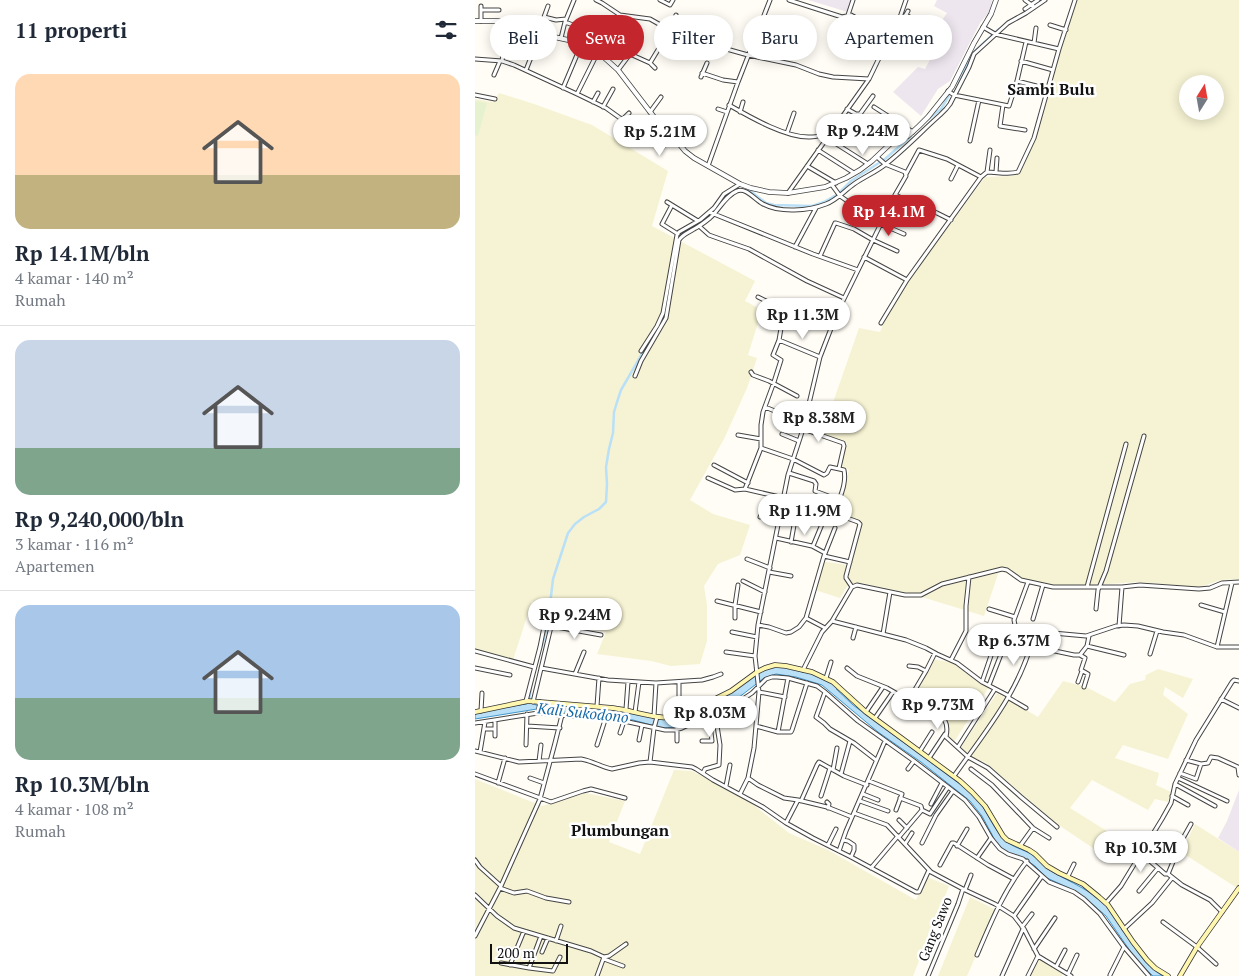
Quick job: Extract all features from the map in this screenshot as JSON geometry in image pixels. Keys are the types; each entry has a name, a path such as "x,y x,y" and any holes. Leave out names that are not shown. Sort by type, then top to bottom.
{"main road":[{"path":"475,712 530,702 597,706 656,717 679,717 731,691 768,666 787,666 812,672 833,682 866,712 954,776 979,800 1007,840 1035,854 1053,870 1083,884 1106,903 1147,960 1155,968 1168,976"},
{"path":"1180,976 1200,950 1222,912 1239,888"}],"street":[{"path":"561,38 566,20 575,0"},
{"path":"595,0 620,15 654,21"},
{"path":"660,0 670,5 673,0"},
{"path":"764,15 770,0"},
{"path":"789,0 836,15"},
{"path":"848,15 853,0"},
{"path":"901,15 906,0"},
{"path":"641,352 663,313 678,234 711,213 735,192 740,190 760,203 776,209 786,210 817,208 838,198 839,194 883,163 914,134 946,110 996,0"},
{"path":"1025,0 1033,6"},
{"path":"607,60 618,70 654,117 685,150 708,166 740,184 769,192 788,193 834,184 854,174 868,164 890,144 914,134 949,92 974,54 994,33 1033,6 1038,0"},
{"path":"1025,10 1045,0"},
{"path":"881,323 907,280 981,177 987,172 1015,174 1018,172 1033,138 1075,0"},
{"path":"548,6 544,17 566,20"},
{"path":"481,21 481,8 499,10"},
{"path":"906,15 908,11"},
{"path":"475,21 490,21"},
{"path":"1050,25 1065,30"},
{"path":"983,27 994,33 1059,49"},
{"path":"1034,43 1036,28"},
{"path":"557,38 567,39"},
{"path":"949,92 954,95 1008,106 1017,81 1026,42"},
{"path":"650,63 654,57"},
{"path":"475,59 501,61 526,70 577,94 603,107 662,148 673,136"},
{"path":"526,70 530,60"},
{"path":"563,88 575,60"},
{"path":"577,94 595,60"},
{"path":"618,70 625,60"},
{"path":"643,60 655,68"},
{"path":"708,166 721,122 727,112 746,60"},
{"path":"772,60 796,65 833,77 869,80"},
{"path":"788,193 869,80 878,60"},
{"path":"494,75 501,61"},
{"path":"1021,61 1053,70"},
{"path":"707,63 701,75 738,82"},
{"path":"1017,81 1048,89"},
{"path":"603,107 613,89"},
{"path":"593,102 598,93"},
{"path":"475,95 495,99"},
{"path":"847,109 859,114 873,96"},
{"path":"650,112 661,98"},
{"path":"970,140 979,100"},
{"path":"740,112 743,102"},
{"path":"729,105 757,121 787,133 810,137 830,134"},
{"path":"1003,105 1000,126 1025,130"},
{"path":"874,107 914,134"},
{"path":"718,109 727,112"},
{"path":"622,120 629,113"},
{"path":"787,133 794,113"},
{"path":"642,134 654,117"},
{"path":"866,128 890,144"},
{"path":"827,138 868,164"},
{"path":"818,150 854,174"},
{"path":"740,794 748,778 754,748 759,692 755,656 758,625 789,473 803,428 820,357 830,328 919,150 947,159 981,177"},
{"path":"987,172 990,150"},
{"path":"877,157 883,163 906,174"},
{"path":"996,172 997,158"},
{"path":"951,179 958,165"},
{"path":"807,166 834,184 839,194 904,234"},
{"path":"635,376 641,361 666,318 679,240 683,235 699,226 724,194 740,184"},
{"path":"895,195 937,212 951,220"},
{"path":"667,202 698,222"},
{"path":"672,205 662,224 678,234"},
{"path":"795,246 817,208"},
{"path":"711,213 858,270"},
{"path":"820,256 835,223 854,229 897,251"},
{"path":"699,226 709,235 749,249 807,281 844,298"},
{"path":"864,257 907,280"},
{"path":"758,297 784,311 789,310 799,313 830,328"},
{"path":"745,489 761,448 761,425 765,407 781,360 773,355 779,340 784,311"},
{"path":"779,340 820,357"},
{"path":"751,372 755,376 774,383 797,396"},
{"path":"765,407 803,422"},
{"path":"803,428 843,443 839,468"},
{"path":"782,434 799,441"},
{"path":"738,435 761,439"},
{"path":"1096,609 1098,590 1106,571 1144,436"},
{"path":"1087,587 1125,444"},
{"path":"761,448 793,459 824,475 830,467 844,470 844,487 835,512 826,516 813,546"},
{"path":"714,465 748,483"},
{"path":"789,473 814,481 816,484 815,491 839,500"},
{"path":"708,478 735,490 745,489 784,498"},
{"path":"760,516 764,509 782,507 795,510 791,542"},
{"path":"835,512 860,524 846,578 852,587"},
{"path":"758,625 786,633 799,627 806,618 835,528"},
{"path":"776,538 813,546 825,555 850,562"},
{"path":"747,559 770,570 791,576"},
{"path":"803,670 822,632 832,620 852,587 857,585 905,595 921,595 942,584 969,576 986,574 1002,568 1021,580 1053,587 1122,587 1140,585 1199,589 1210,588 1222,583 1239,582"},
{"path":"951,660 966,631 969,576"},
{"path":"743,581 765,592"},
{"path":"982,682 996,639 999,637 1014,640 1017,635 1014,623 1015,617 1028,582"},
{"path":"1217,646 1232,583"},
{"path":"735,618 738,585"},
{"path":"1033,619 1043,585"},
{"path":"1119,626 1122,587"},
{"path":"883,634 890,592"},
{"path":"717,601 761,612"},
{"path":"1201,605 1225,612"},
{"path":"530,702 541,668 555,610"},
{"path":"989,610 1015,617"},
{"path":"530,702 534,667 546,617"},
{"path":"806,618 826,628"},
{"path":"832,620 906,640 925,648 957,663 982,682 1026,708"},
{"path":"551,626 601,635"},
{"path":"1017,635 1033,638 1053,633 1089,636 1119,626 1138,626 1184,635 1217,646 1239,646"},
{"path":"853,638 856,627"},
{"path":"1150,654 1157,631"},
{"path":"732,632 757,637"},
{"path":"1080,655 1087,646 1089,636"},
{"path":"954,776 1009,697 1022,670 1033,638"},
{"path":"989,685 1007,639"},
{"path":"1031,646 1080,655 1085,658 1078,682"},
{"path":"1087,646 1124,655"},
{"path":"475,651 534,667"},
{"path":"575,674 584,652"},
{"path":"726,652 755,656"},
{"path":"910,698 935,653"},
{"path":"826,678 831,662"},
{"path":"909,666 926,670"},
{"path":"475,668 510,675"},
{"path":"541,668 628,682 656,683 702,680 721,674"},
{"path":"847,668 857,676 893,691 908,700 910,698 942,718 947,731 946,737 968,757 988,768 1057,827"},
{"path":"1082,671 1088,674 1084,687"},
{"path":"475,722 485,722 539,712 624,721 642,726 677,730 746,698 759,684 772,677 788,678 817,686 850,715 914,761 970,805 991,838 1004,851 1027,861 1052,884 1073,892 1084,899 1100,914 1124,947 1149,976"},
{"path":"597,706 599,678"},
{"path":"778,732 788,678"},
{"path":"1106,903 1121,886 1142,854 1169,807 1175,784 1196,740 1231,682 1234,680 1239,681"},
{"path":"625,710 628,682"},
{"path":"635,712 639,682"},
{"path":"679,682 679,717"},
{"path":"650,762 656,717 656,683"},
{"path":"755,726 778,732 789,733 792,731 807,683"},
{"path":"866,712 883,687"},
{"path":"958,747 995,689"},
{"path":"875,718 893,691"},
{"path":"759,692 785,697"},
{"path":"825,692 816,717 830,729 877,760"},
{"path":"481,711 482,693"},
{"path":"1221,699 1239,708"},
{"path":"735,725 737,703"},
{"path":"539,712 540,704"},
{"path":"703,773 705,769 717,766 719,763 720,745 715,712"},
{"path":"526,745 527,714"},
{"path":"475,936 501,887 540,799 562,715"},
{"path":"702,741 712,741 709,715"},
{"path":"495,720 495,736"},
{"path":"597,745 605,720"},
{"path":"620,733 624,721"},
{"path":"480,752 485,722"},
{"path":"527,726 559,728"},
{"path":"639,740 642,726"},
{"path":"484,729 495,729"},
{"path":"677,730 677,741"},
{"path":"929,758 947,731"},
{"path":"920,751 933,732"},
{"path":"841,774 850,741"},
{"path":"839,851 885,741"},
{"path":"539,761 541,745"},
{"path":"821,796 832,769 837,748"},
{"path":"475,751 519,762 560,759 590,760 612,769 639,762 692,767 763,807 786,823 917,892 919,892 929,870"},
{"path":"1186,760 1201,764 1208,763 1211,757 1218,758 1238,767 1239,775"},
{"path":"498,783 505,758"},
{"path":"908,769 914,761"},
{"path":"786,823 800,800 818,763 867,785"},
{"path":"1180,773 1196,779 1201,764"},
{"path":"726,787 730,765"},
{"path":"971,769 992,784 1033,828 1049,838"},
{"path":"475,774 546,801 555,802 591,789 625,798"},
{"path":"530,778 544,783"},
{"path":"748,778 784,798 800,800 885,824 929,870 1014,916 1023,928 1038,956 1070,975 1077,955"},
{"path":"1178,778 1227,801"},
{"path":"869,781 902,794 896,810"},
{"path":"931,804 943,783"},
{"path":"1175,784 1215,806"},
{"path":"901,798 921,806 922,810 930,814 948,787"},
{"path":"922,843 936,815 953,791"},
{"path":"863,794 878,800"},
{"path":"1172,796 1188,805"},
{"path":"860,801 888,811"},
{"path":"827,802 829,804 828,808"},
{"path":"871,868 922,810"},
{"path":"899,820 907,828"},
{"path":"1168,874 1183,836 1191,824"},
{"path":"1020,846 1033,828"},
{"path":"828,845 836,829"},
{"path":"957,846 967,829"},
{"path":"905,844 913,833"},
{"path":"977,858 991,838"},
{"path":"843,840 849,841 854,845 851,857"},
{"path":"940,865 952,843 1014,879"},
{"path":"1125,850 1137,861"},
{"path":"1142,854 1165,874 1168,874 1182,885 1210,900 1222,912"},
{"path":"475,860 501,887 514,893 527,892 569,902"},
{"path":"977,955 998,906 1027,861"},
{"path":"1068,876 1074,864"},
{"path":"1139,891 1158,868"},
{"name":"Gang Sawo","path":"928,976 971,875"},
{"path":"1014,916 1042,876"},
{"path":"1124,929 1152,903 1172,878"},
{"path":"475,895 497,916 514,928 591,950 623,966"},
{"path":"1002,976 1023,928 1032,914"},
{"path":"1034,949 1055,918"},
{"path":"1163,922 1216,964"},
{"path":"556,941 561,926"},
{"path":"510,965 523,931"},
{"path":"529,968 541,936"},
{"path":"542,952 548,938"},
{"path":"597,976 604,958 627,944"},
{"path":"1110,975 1124,947"},
{"path":"1056,967 1065,950"},
{"path":"1028,976 1038,956"},
{"path":"501,963 553,971 560,957"}],"shaded area":[{"path":"808,0 853,0 848,12"},
{"path":"937,0 992,0 990,11 980,23 950,81 938,89 921,116 893,92 918,67 925,69 930,60 952,60 952,15 946,15 947,13 934,6"},
{"path":"1074,0 1239,0 1239,579 1221,580 1200,587 1138,582 1061,587 1040,584 999,571 984,616 912,594 862,583 848,585 840,598 812,589 820,561 848,565 857,522 837,514 849,470 841,466 847,443 819,438 859,328 880,332 892,302 985,177 1014,176 1031,141"},
{"path":"499,93 592,125 668,171 652,226 755,281 745,301 762,310 748,355 757,358 747,388 724,439 690,500 713,514 750,525 740,555 718,564 704,586 707,605 707,641 700,664 671,666 651,661 597,654 606,632 566,621 557,612 532,601 513,660 475,650 475,99 493,102"},
{"path":"929,659 952,662 978,682 989,687 954,742 947,737 948,725 910,696"},
{"path":"1158,669 1193,679 1183,698 1165,687 1163,695 1188,714 1168,759 1123,745 1115,758 1159,773 1156,785 1171,792 1168,802 1155,799 1148,810 1092,780 1070,808 1118,838 1102,854 1057,824 986,763 969,756 961,747 997,693 1038,717 1063,681 1086,687 1115,702 1130,684 1145,680 1146,675"},
{"path":"674,770 692,771 741,795 789,833 828,850 916,900 927,877 949,886 913,976 475,976 475,779 542,806 586,793 625,801 609,842 640,854"},
{"path":"1239,790 1239,852 1218,838"},
{"path":"1195,824 1239,852 1239,885 1237,888 1181,852"},
{"path":"970,897 996,910 967,976 938,976"},
{"path":"1039,958 1063,973 1062,976 1030,976"}],"green space":[{"path":"475,101 487,103 478,136 475,135"}],"water":[{"path":"784,667 812,673 832,685 853,705 968,790 981,804 997,831 1005,840 1031,854 1045,867 1102,902 1115,917 1146,963 1163,976 1153,976 1137,961 1106,916 1091,903 1069,888 1047,878 1025,859 1007,853 997,844 982,816 970,801 921,762 878,732 822,685 796,677 776,674 764,678 738,698 678,727 662,728 633,720 537,709 475,719 475,712 532,703 536,705 621,710 679,718 735,690 754,675 767,668"}],"waterway":[{"path":"975,51 999,29"},
{"path":"956,83 972,55"},
{"path":"927,120 941,109 951,92"},
{"path":"742,190 749,190 766,203 774,205 812,206 838,194 851,181 885,159 911,136"},
{"path":"721,201 732,192"},
{"path":"695,224 704,220 709,214"},
{"path":"677,240 686,229"},
{"path":"664,314 669,290"},
{"path":"542,646 548,622 553,579 568,533 575,524 599,509 606,502 606,467 617,402 621,390 659,328 661,321"},
{"name":"Kali Sukodono","path":"820,679 830,683 834,688"},
{"path":"528,707 531,687"}],"district":[{"name":"Sambi Bulu","path":"1051,89"},
{"name":"Plumbungan","path":"620,830"}]}
